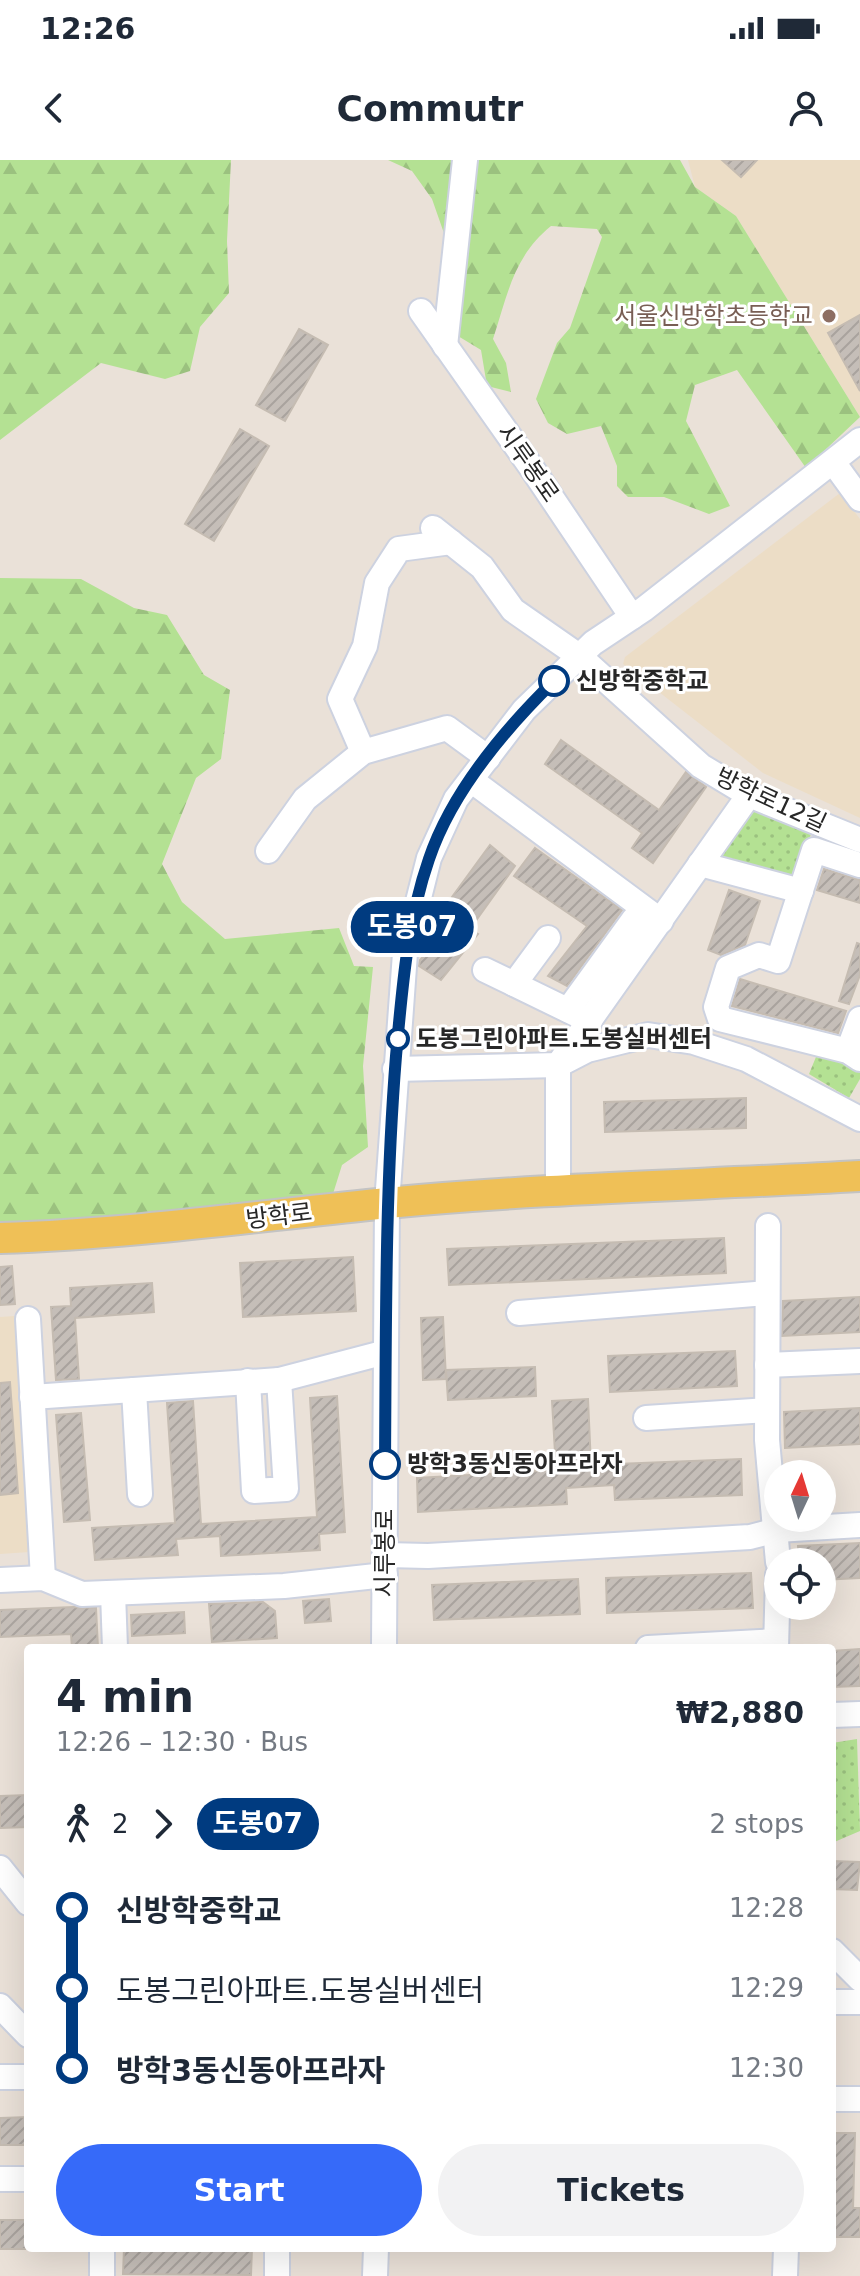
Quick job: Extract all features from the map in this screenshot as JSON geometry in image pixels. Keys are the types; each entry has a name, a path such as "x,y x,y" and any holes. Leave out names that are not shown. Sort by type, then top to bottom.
{"main road":[{"name":"방학로","path":"0,1238 201,1225 387,1203 558,1190 860,1176"}],"street":[{"path":"445,346 465,160"},
{"name":"시루봉로","path":"421,311 632,617"},
{"name":"시루봉로","path":"384,1644 387,1203 405,953 429,858 456,799 524,710 579,656 860,440"},
{"path":"833,462 860,499"},
{"path":"363,752 340,699 365,646 377,583 399,549 442,535 482,567 513,610 579,656"},
{"name":"방학로12길","path":"579,656 701,766 749,795 860,840"},
{"path":"268,851 305,799 363,752 447,728 488,758"},
{"path":"471,780 661,921"},
{"path":"558,1190 558,1065 749,795"},
{"path":"860,865 814,850 778,961 759,955 728,968 716,1007 720,1019 854,1055 860,1019"},
{"path":"700,864 801,891"},
{"path":"568,1010 634,919"},
{"path":"514,984 548,938"},
{"path":"485,970 590,1021"},
{"path":"395,1069 558,1065 587,1050 648,1035 694,1042 746,1059 860,1119"},
{"path":"768,1226 767,1410 771,1460"},
{"path":"519,1313 767,1293"},
{"path":"28,1319 43,1578"},
{"path":"32,1397 279,1380 386,1352"},
{"path":"767,1365 860,1361"},
{"path":"248,1381 254,1491 286,1489 279,1380"},
{"path":"134,1390 140,1494"},
{"path":"646,1418 767,1410"},
{"path":"836,1526 860,1525"},
{"path":"0,1580 43,1578 82,1594 284,1586 385,1565 735,1538 766,1532"},
{"path":"113,1593 115,1644"},
{"path":"776,1644 777,1620"},
{"path":"836,1715 860,1714"},
{"path":"0,1868 24,1898"},
{"path":"836,1955 860,1979"},
{"path":"836,2002 860,2002"},
{"path":"0,2006 24,2031"},
{"path":"0,2077 24,2077"},
{"path":"836,2099 860,2099"},
{"path":"0,2179 24,2179"},
{"path":"102,2252 102,2276"},
{"path":"277,2252 277,2276"},
{"path":"375,2276 376,2252"},
{"path":"785,2276 786,2252"}],"shaded area":[{"name":"서울신방학초등학교","path":"688,160 860,160 860,417 736,216 695,187"},
{"name":"신방학중학교","path":"840,493 860,519 860,818 763,773 623,664 625,657"},
{"path":"15,1316 29,1552 0,1554 0,1317"}],"green space":[{"path":"0,160 231,160 227,241 229,293 200,327 190,371 165,379 101,363 0,440"},
{"path":"388,160 680,160 695,187 736,216 860,417 806,468 737,370 695,385 686,421 730,506 709,514 664,497 628,497 617,486 617,466 601,426 567,434 548,423 536,399 557,343 570,328 602,237 597,229 551,226 528,250 513,277 493,339 506,363 511,392 487,386 481,350 458,336 441,306 446,239 432,199 412,171"},
{"path":"0,578 81,579 134,608 167,615 204,675 230,690 221,759 196,778 162,864 182,902 225,939 339,928 354,966 373,967 363,1066 368,1147 342,1165 332,1197 246,1211 0,1225"},
{"path":"751,804 813,828 795,882 711,860"},
{"path":"818,1052 860,1069 860,1079 849,1098 809,1074"},
{"path":"857,1739 860,1831 836,1841 836,1742"}],"building":[{"path":"722,160 757,160 741,177"},
{"path":"860,315 860,391 828,333"},
{"path":"299,329 328,345 285,421 256,405"},
{"path":"240,429 269,446 214,541 185,524"},
{"path":"561,740 659,810 686,772 706,787 653,863 632,848 642,833 545,764"},
{"path":"490,845 515,866 470,929 478,934 441,980 419,966 420,960 457,920 451,916 461,903 452,897"},
{"path":"535,848 622,910 567,986 548,976 587,926 514,876"},
{"path":"824,869 860,880 860,903 817,890"},
{"path":"729,890 760,901 745,945 721,955 708,950"},
{"path":"857,943 860,944 860,975 849,1004 839,1001"},
{"path":"740,979 846,1011 838,1033 732,1006"},
{"path":"746,1098 746,1128 605,1132 604,1102"},
{"path":"724,1238 726,1273 449,1285 447,1249"},
{"path":"353,1257 356,1311 243,1317 240,1263"},
{"path":"12,1266 15,1304 0,1305 0,1267"},
{"path":"152,1283 154,1312 75,1318 79,1379 56,1380 51,1307 71,1306 70,1288"},
{"path":"860,1297 860,1332 782,1336 783,1301"},
{"path":"443,1317 446,1379 423,1380 421,1318"},
{"path":"735,1351 737,1386 610,1392 608,1356"},
{"path":"535,1367 536,1396 448,1400 446,1370"},
{"path":"10,1382 18,1493 0,1495 0,1383"},
{"path":"337,1396 345,1532 319,1534 320,1550 221,1556 220,1536 176,1539 178,1555 95,1560 92,1528 175,1523 167,1403 193,1401 201,1524 317,1517 310,1398"},
{"path":"588,1399 591,1465 741,1459 742,1495 615,1500 614,1485 566,1488 567,1504 418,1512 417,1478 556,1470 552,1401"},
{"path":"860,1408 860,1444 785,1448 784,1412"},
{"path":"81,1413 90,1520 64,1522 56,1415"},
{"path":"860,1543 860,1578 836,1579 836,1548 798,1546"},
{"path":"751,1573 753,1608 607,1613 606,1578"},
{"path":"578,1579 580,1614 434,1620 432,1585"},
{"path":"329,1599 331,1621 305,1623 303,1601"},
{"path":"263,1602 275,1611 277,1638 212,1642 209,1604"},
{"path":"96,1608 98,1644 72,1644 71,1634 0,1637 0,1610"},
{"path":"184,1612 185,1633 132,1636 131,1615"},
{"path":"860,1649 860,1686 836,1687 836,1651"},
{"path":"24,1795 24,1827 0,1828 0,1796"},
{"path":"836,1861 860,1862 857,1890 836,1889"},
{"path":"24,2117 24,2145 0,2145 0,2118"},
{"path":"836,2133 855,2133 853,2208 860,2208 860,2237 836,2237"},
{"path":"0,2220 24,2220 24,2249 0,2249"},
{"path":"124,2252 252,2252 251,2275 123,2274"}],"bus line":[{"name":"도봉07","path":"385,1464 387,1203 405,953 429,858 456,799 524,710 554,681"}],"place":[{"name":"서울신방학초등학교","path":"829,316"},
{"name":"신방학중학교","path":"554,681"},
{"name":"도봉그린아파트.도봉실버센터","path":"398,1039"},
{"name":"방학3동신동아프라자","path":"385,1464"}]}
